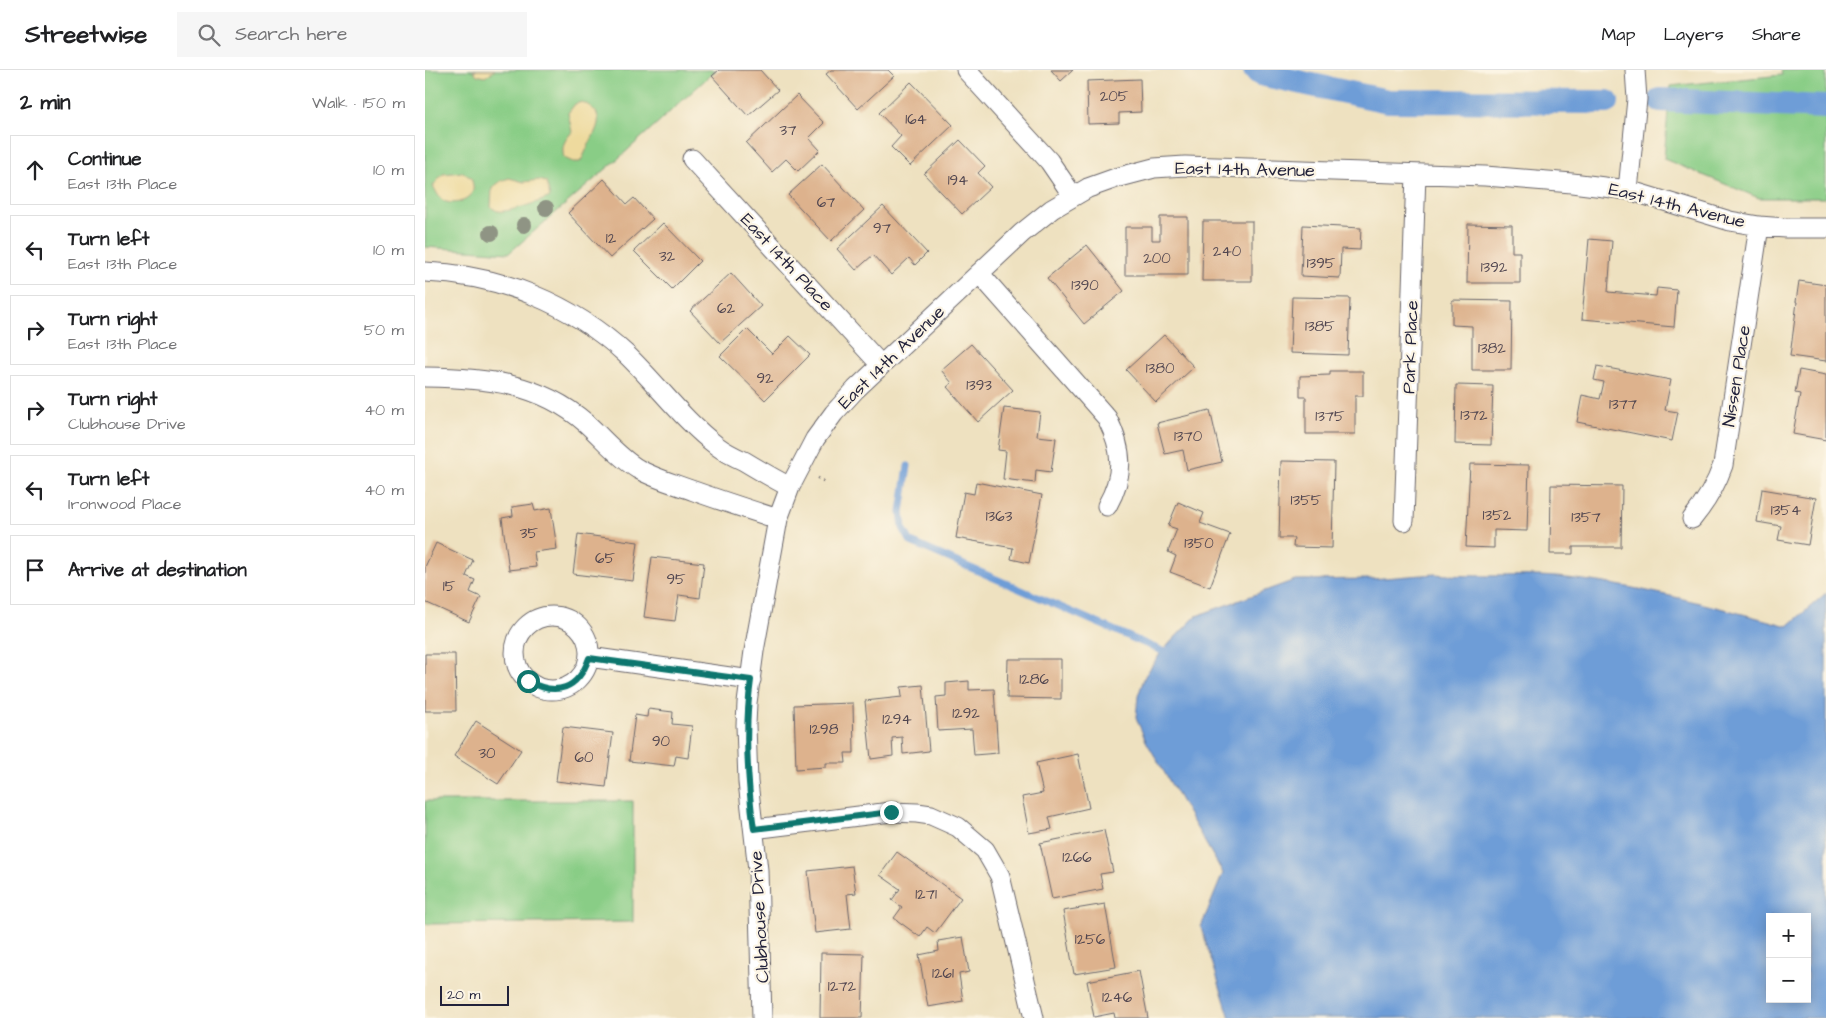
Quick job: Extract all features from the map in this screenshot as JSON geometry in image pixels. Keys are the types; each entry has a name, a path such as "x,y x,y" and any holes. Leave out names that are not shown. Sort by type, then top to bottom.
{"street":[{"path":"966,70 1049,161 1073,196"},
{"path":"1627,190 1637,99 1635,70"},
{"name":"East 14th Place","path":"692,159 881,365"},
{"name":"East 14th Avenue","path":"778,520 790,487 815,439 834,413 856,389 1022,233 1052,209 1073,196 1088,188 1116,178 1154,168 1177,167 1485,176 1572,182 1627,190 1730,220 1759,226 1826,228"},
{"name":"Park Place","path":"1404,521 1416,174"},
{"name":"Nissen Place","path":"1693,519 1706,502 1723,465 1759,226"},
{"path":"425,272 462,275 493,281 525,291 565,309 601,332 628,356 693,426 719,448 790,487"},
{"path":"979,273 1107,418 1116,436 1120,453 1119,471 1113,496 1107,506"},
{"path":"425,377 470,378 501,382 526,389 553,400 585,422 617,454 636,468 655,478 778,520"},
{"name":"Clubhouse Drive","path":"762,1018 758,870 748,782 746,725 751,680 778,520"},
{"path":"589,658 751,680"},
{"path":"754,829 891,812 931,815 958,827 985,850 1000,876 1034,1018"}],"green space":[{"path":"425,70 716,70 620,157 509,253 425,247"},
{"path":"1781,70 1826,70 1826,198 1759,198 1664,159 1670,86 1782,75"},
{"path":"425,801 633,801 633,922 425,924"}],"sand":[{"path":"473,70 495,70 485,77 477,75"},
{"path":"582,102 595,111 598,125 580,162 573,162 564,158 563,154 564,144 572,132 568,113 575,104"},
{"path":"463,172 471,178 473,190 469,197 455,203 442,200 433,186 443,174"},
{"path":"509,178 524,182 539,180 546,182 550,197 516,209 498,211 491,207 492,188"}],"water":[{"path":"1435,574 1557,577 1644,590 1788,626 1826,593 1826,1018 1230,1018 1201,927 1223,873 1146,741 1136,718 1138,696 1145,676 1162,651 1196,616 1295,580 1371,579"}],"building":[{"path":"719,70 760,70 778,90 748,116 712,76"},
{"path":"831,70 888,70 894,76 858,109 826,74"},
{"path":"1051,70 1073,70 1061,81"},
{"path":"1140,79 1141,112 1119,113 1119,123 1088,124 1087,81"},
{"path":"911,82 953,125 910,166 891,147 901,136 879,113"},
{"path":"797,95 824,123 809,138 820,150 798,171 786,159 772,172 746,143"},
{"path":"960,140 985,166 978,173 991,187 962,214 924,174"},
{"path":"822,164 864,210 831,241 788,195"},
{"path":"604,179 627,204 634,198 653,219 610,258 568,213"},
{"path":"883,206 927,253 915,265 909,258 891,275 873,255 856,270 837,249"},
{"path":"1160,217 1188,217 1188,275 1125,275 1125,227 1152,227 1152,240 1160,240"},
{"path":"1203,221 1252,221 1252,281 1202,281"},
{"path":"663,223 700,261 672,289 634,251"},
{"path":"1468,224 1512,225 1512,252 1520,252 1520,283 1467,283"},
{"path":"1303,225 1361,228 1360,250 1341,249 1340,278 1301,276"},
{"path":"1589,239 1612,241 1608,292 1656,296 1657,288 1677,290 1674,327 1582,319"},
{"path":"1087,245 1124,291 1084,324 1047,278"},
{"path":"731,273 761,306 720,343 690,311"},
{"path":"1799,281 1826,285 1826,361 1790,356"},
{"path":"1292,297 1350,298 1348,355 1290,353"},
{"path":"1452,300 1512,301 1511,370 1472,370 1472,326 1452,325"},
{"path":"747,329 772,354 790,336 810,355 765,400 720,356"},
{"path":"1164,335 1194,367 1156,402 1126,370"},
{"path":"971,344 1013,390 978,422 947,387 952,383 941,370"},
{"path":"1597,366 1671,380 1665,410 1678,412 1672,441 1577,422 1582,395 1600,399 1604,382 1594,380"},
{"path":"1799,370 1826,375 1826,440 1793,434 1800,394 1795,393"},
{"path":"1330,371 1363,371 1363,396 1355,396 1355,434 1306,434 1306,397 1300,397 1300,376 1330,375"},
{"path":"1456,385 1493,386 1491,445 1455,444"},
{"path":"1004,408 1040,412 1037,436 1056,438 1051,472 1036,470 1035,483 1003,479 1006,451 998,450"},
{"path":"1210,410 1222,462 1187,470 1183,450 1165,454 1157,423"},
{"path":"1281,461 1334,462 1332,548 1293,547 1294,538 1279,538"},
{"path":"1470,464 1529,465 1527,531 1494,530 1494,548 1466,547"},
{"path":"976,482 1042,495 1029,563 1011,559 1013,548 956,538 964,492 974,494"},
{"path":"1551,485 1622,486 1621,547 1573,547 1573,554 1550,554"},
{"path":"1762,489 1816,498 1808,545 1778,540 1781,526 1757,522"},
{"path":"1178,502 1204,513 1200,523 1230,534 1210,587 1170,572 1176,556 1168,552 1177,529 1168,526"},
{"path":"533,504 535,511 551,508 557,549 534,552 536,567 509,570 502,518 513,516 512,507"},
{"path":"578,534 638,542 633,581 573,574"},
{"path":"436,543 473,560 466,576 475,580 470,592 481,597 469,622 425,602 425,567"},
{"path":"652,557 704,563 700,598 679,595 675,621 644,617"},
{"path":"425,654 455,654 456,711 425,711"},
{"path":"1008,659 1061,659 1061,699 1007,698"},
{"path":"969,681 969,690 994,689 998,753 974,755 972,729 938,731 936,697 946,696 946,683"},
{"path":"923,685 929,751 903,754 902,737 892,738 893,756 871,759 865,701 902,697 901,687"},
{"path":"853,703 854,753 845,753 846,763 826,763 826,767 796,769 794,705"},
{"path":"648,709 673,712 672,724 692,726 688,758 676,756 674,766 629,761 635,715 647,717"},
{"path":"476,721 521,750 498,784 454,756"},
{"path":"563,727 613,733 606,787 556,781"},
{"path":"1078,754 1089,808 1049,817 1052,829 1029,833 1022,797 1043,793 1036,763"},
{"path":"1104,830 1113,872 1100,874 1103,889 1052,899 1040,843"},
{"path":"897,852 961,898 935,933 927,927 920,937 894,918 902,907 892,900 900,889 880,875"},
{"path":"852,866 856,893 847,894 851,929 815,933 808,871"},
{"path":"1105,904 1116,967 1074,974 1063,911"},
{"path":"963,937 969,972 959,974 963,1001 928,1007 919,955 939,951 938,941"},
{"path":"821,953 864,954 862,1018 820,1018"},
{"path":"1139,971 1148,1018 1115,1018 1114,1013 1094,1017 1087,981"}],"waterway":[{"path":"1255,70 1260,74 1388,101 1607,102"},
{"path":"1660,100 1826,107"},
{"path":"908,466 901,512 903,528 911,542 1162,651"}],"route":[{"path":"528,681 539,687 552,690 565,687 576,681 584,671 589,658 751,680 746,725 748,782 754,829 891,812"}]}
